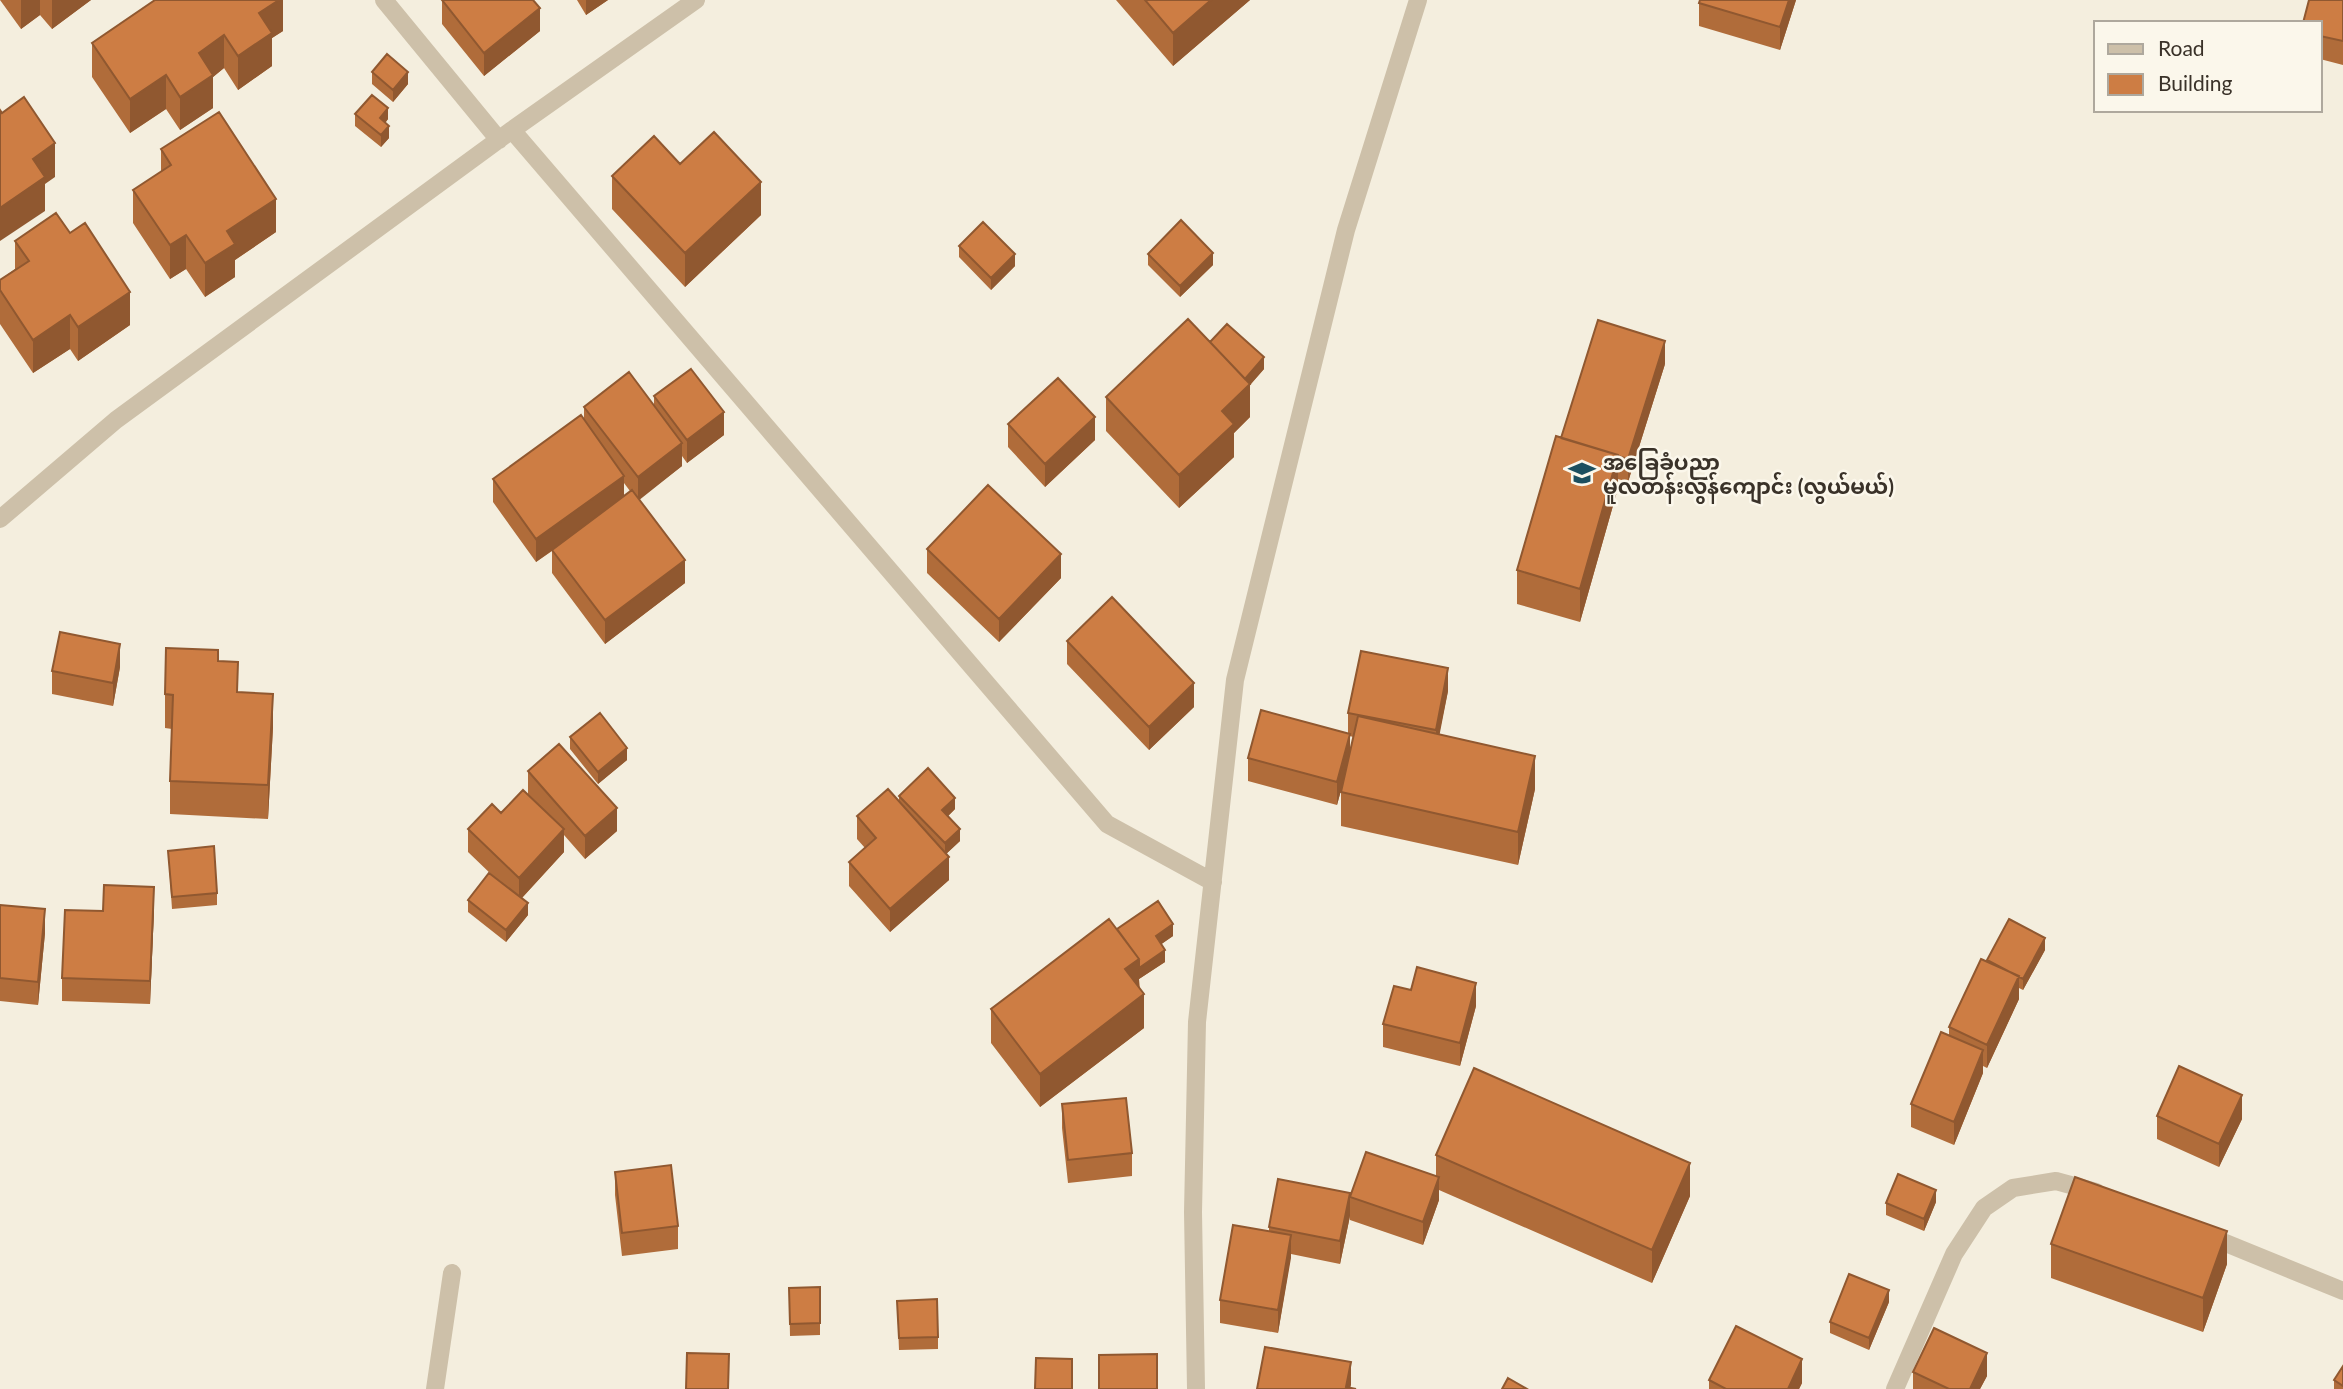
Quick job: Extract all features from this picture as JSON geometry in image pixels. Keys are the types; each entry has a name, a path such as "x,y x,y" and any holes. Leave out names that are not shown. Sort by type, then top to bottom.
{"street":[{"path":"384,0 506,135 1107,824 1213,882"},
{"path":"0,519 116,420 696,0"},
{"path":"1196,1389 1193,1212 1197,1022 1235,680 1346,230 1418,0"},
{"path":"1895,1389 1954,1254 1984,1208 2014,1188 2056,1181 2108,1195"},
{"path":"2194,1230 2343,1291"},
{"path":"435,1389 452,1273"}],"building":[{"path":"155,0 279,0 259,13 272,33 238,56 224,35 199,53 213,75 180,97 166,75 130,99 92,43"},
{"path":"442,0 533,0 540,8 484,53"},
{"path":"1145,0 1211,0 1173,33"},
{"path":"1700,0 1789,0 1780,27 1699,3"},
{"path":"2309,0 2343,0 2343,41 2322,36 2322,21 2304,21"},
{"path":"387,54 408,72 393,90 372,72"},
{"path":"372,95 388,108 380,118 389,126 381,135 355,114"},
{"path":"24,97 55,143 33,159 45,177 0,208 0,110 2,113"},
{"path":"219,112 276,199 227,231 235,244 205,263 186,235 170,245 133,190 171,165 161,149"},
{"path":"714,132 761,182 685,253 612,176 654,136 680,164"},
{"path":"56,213 70,233 85,223 130,292 78,327 70,315 33,340 0,290 0,280 29,261 15,241"},
{"path":"1181,220 1213,253 1180,286 1148,254"},
{"path":"983,222 1015,254 991,278 959,246"},
{"path":"1188,319 1250,384 1222,411 1234,424 1179,475 1106,397"},
{"path":"1598,320 1665,341 1628,459 1561,438"},
{"path":"1227,324 1264,357 1245,379 1210,342"},
{"path":"691,369 724,412 687,440 654,396"},
{"path":"629,372 682,443 638,477 584,407"},
{"path":"1058,378 1095,417 1045,464 1008,424"},
{"path":"581,415 624,476 536,539 493,479"},
{"path":"1556,436 1618,455 1580,589 1517,570"},
{"path":"988,485 1061,554 999,619 927,549"},
{"path":"632,490 685,560 605,620 552,550"},
{"path":"1112,597 1194,683 1149,727 1067,641"},
{"path":"60,632 120,644 113,683 52,671"},
{"path":"166,648 218,650 218,661 238,662 237,692 273,694 268,785 170,781 173,695 165,694"},
{"path":"1361,651 1448,668 1436,730 1348,713"},
{"path":"1261,710 1350,734 1337,782 1248,758"},
{"path":"600,713 627,748 598,772 570,737"},
{"path":"1358,716 1535,756 1518,832 1341,792"},
{"path":"559,744 617,808 585,836 528,771"},
{"path":"928,768 955,798 942,810 960,829 945,843 899,796"},
{"path":"888,789 949,857 890,909 849,862 876,838 857,816"},
{"path":"523,790 564,829 519,878 468,829 492,804 501,813"},
{"path":"214,846 217,893 172,897 168,851"},
{"path":"489,873 528,903 506,930 468,900"},
{"path":"104,885 154,887 150,981 62,978 65,910 103,911"},
{"path":"1158,901 1173,924 1156,936 1165,950 1139,968 1139,959 1117,929"},
{"path":"0,905 45,909 38,982 0,978"},
{"path":"1109,919 1139,959 1125,969 1144,994 1040,1074 991,1009"},
{"path":"2009,919 2045,938 2023,979 1987,960"},
{"path":"1981,959 2019,976 1987,1045 1949,1027"},
{"path":"1417,967 1476,983 1460,1043 1383,1024 1394,986 1411,990"},
{"path":"1941,1032 1983,1050 1954,1122 1911,1104"},
{"path":"2179,1066 2242,1095 2219,1144 2157,1116"},
{"path":"1474,1068 1690,1163 1652,1250 1436,1155"},
{"path":"1126,1098 1132,1153 1068,1160 1062,1104"},
{"path":"1366,1152 1439,1177 1423,1222 1350,1197"},
{"path":"671,1165 678,1226 622,1233 615,1172"},
{"path":"1898,1174 1936,1190 1924,1219 1886,1203"},
{"path":"2075,1177 2227,1231 2203,1298 2051,1244"},
{"path":"1278,1179 1350,1193 1340,1241 1269,1227"},
{"path":"1233,1225 1291,1235 1278,1310 1220,1300"},
{"path":"1849,1274 1889,1290 1869,1338 1830,1322"},
{"path":"820,1287 820,1323 790,1324 789,1288"},
{"path":"937,1299 938,1337 899,1338 897,1301"},
{"path":"1736,1326 1802,1359 1788,1389 1726,1389 1709,1380"},
{"path":"1934,1328 1987,1353 1970,1389 1949,1389 1913,1372"},
{"path":"1265,1347 1351,1362 1346,1387 1356,1389 1257,1389"},
{"path":"687,1353 729,1354 728,1389 686,1389"},
{"path":"1157,1354 1157,1389 1099,1389 1099,1355"},
{"path":"1036,1358 1072,1359 1072,1389 1035,1389"},
{"path":"2343,1366 2343,1386 2334,1380"},
{"path":"1508,1378 1527,1389 1502,1389"}],"place":[{"name":"အခြေခံပညာ မူလတန်းလွန်ကျောင်း (လွယ်မယ်)","path":"1582,473"}]}
